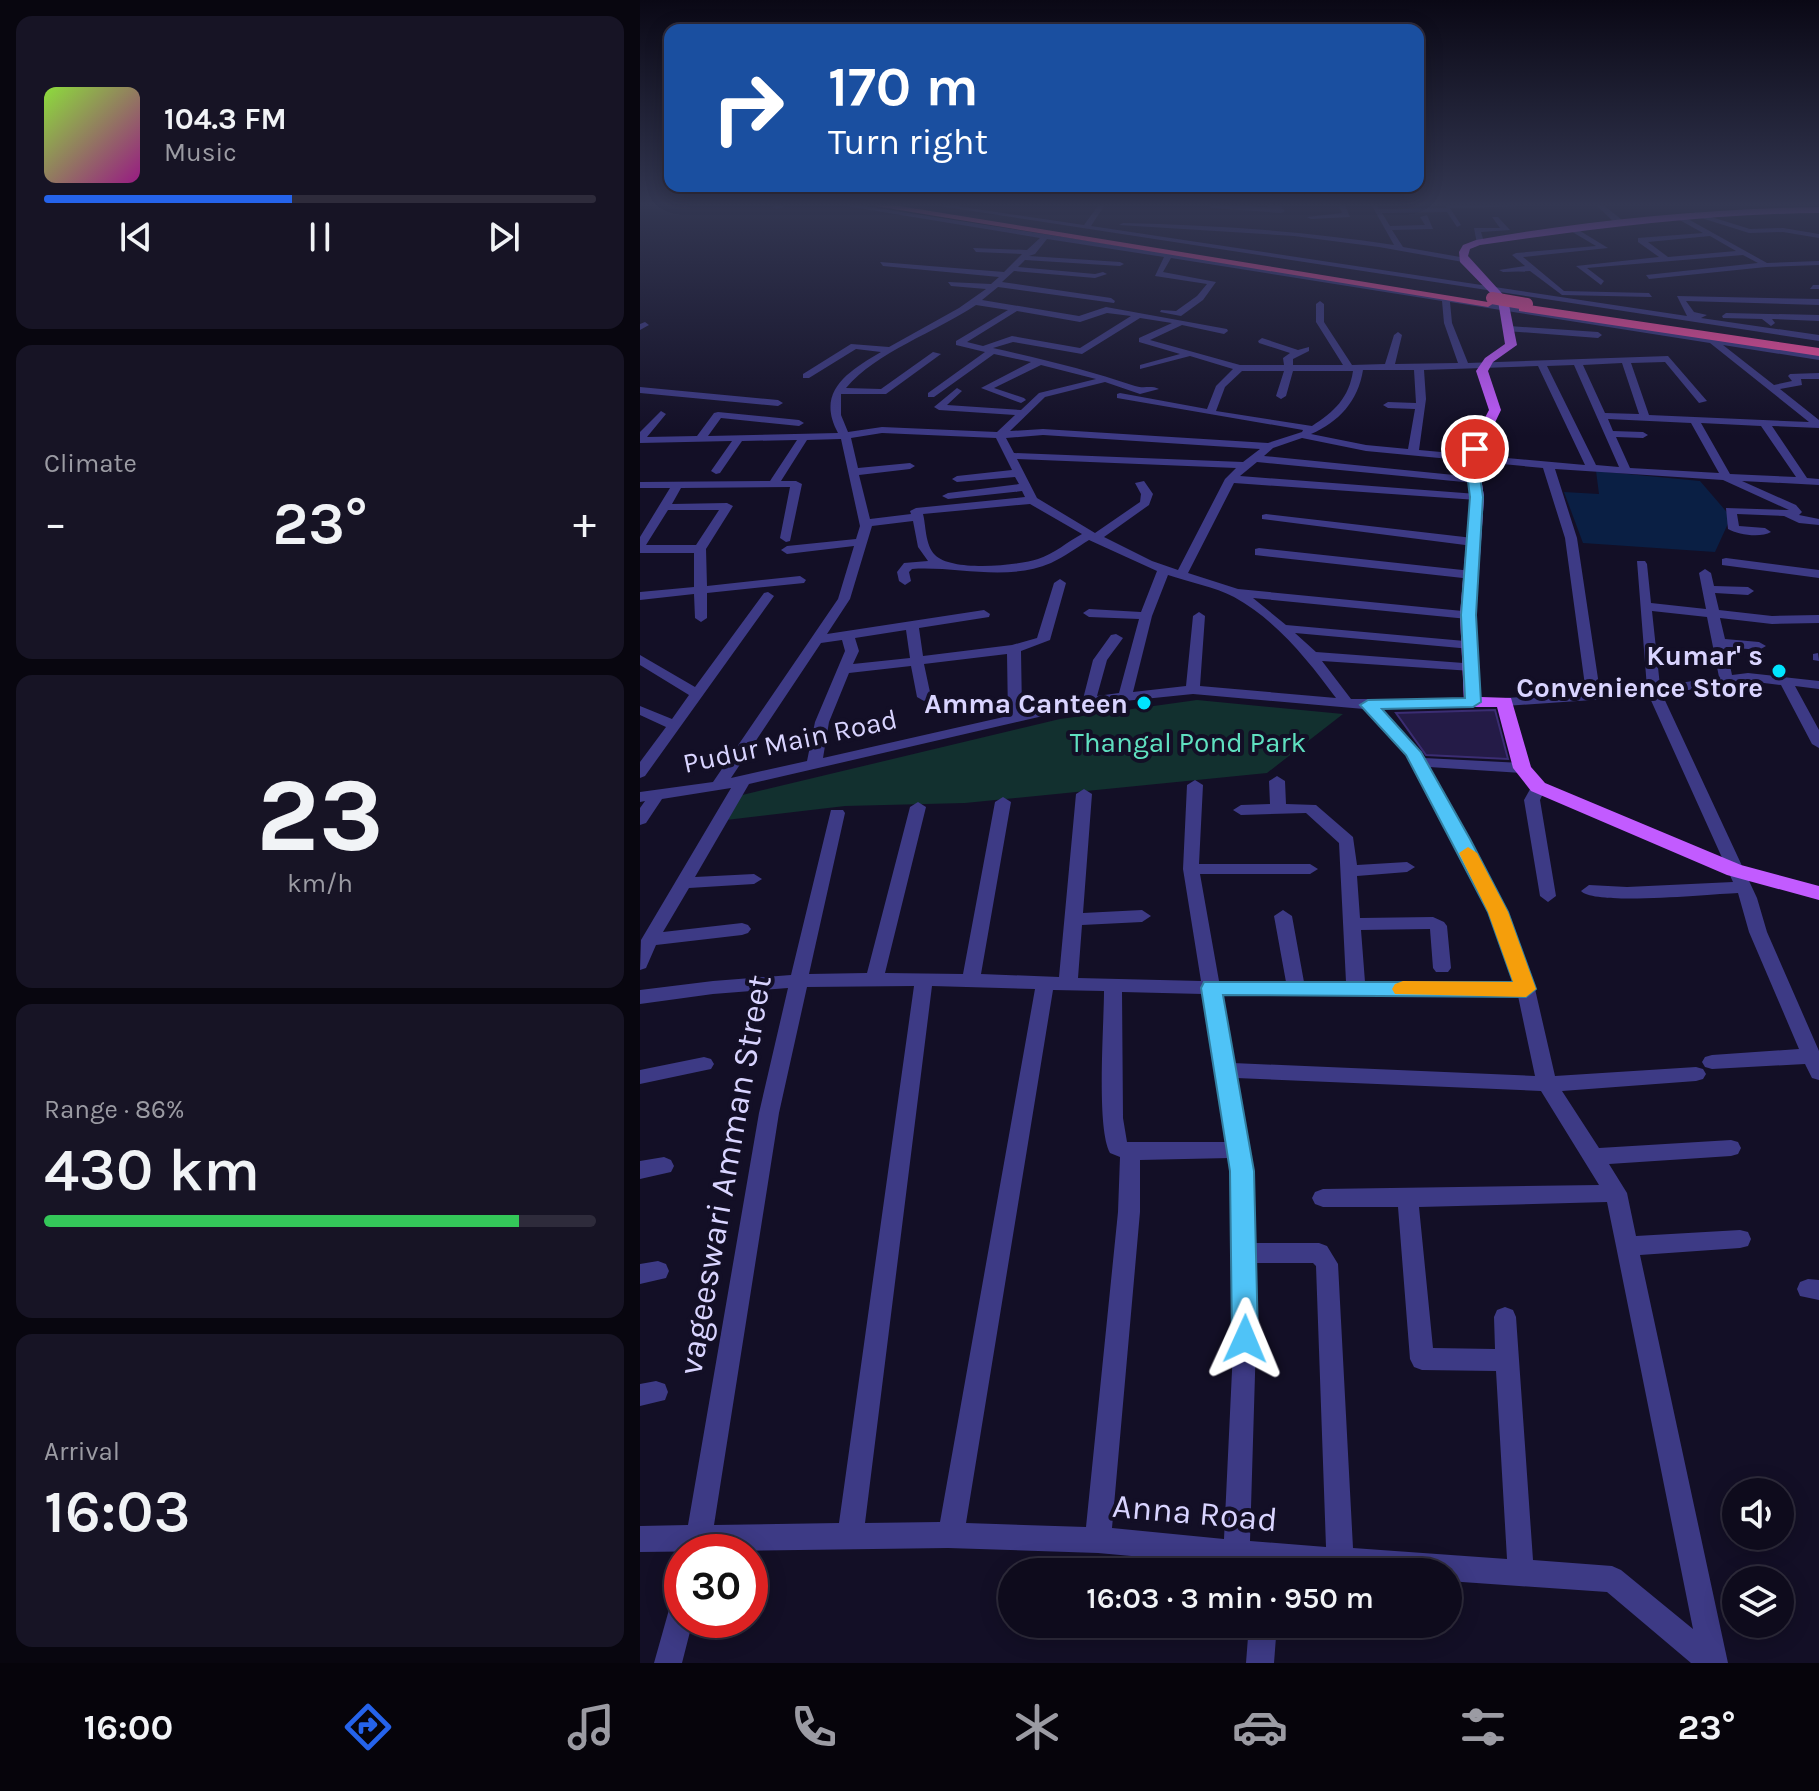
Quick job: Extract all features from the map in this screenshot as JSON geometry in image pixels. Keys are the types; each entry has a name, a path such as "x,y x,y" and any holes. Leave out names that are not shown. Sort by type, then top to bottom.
{"highway":[{"path":"1376,281 1491,298"},
{"path":"1382,281 1819,355"},
{"path":"1525,306 1819,346"}],"main road":[{"path":"1478,281 1491,298 1503,300 1511,345 1482,371 1495,410 1471,458 1477,497 1468,615 1473,702 1505,702 1522,768 1538,787 1738,879 1819,893"}],"street":[{"path":"718,786 844,599 866,523 845,436 838,429 834,403 837,391 857,373 976,302 1000,281"},
{"path":"1203,281 1212,282 1200,298 1177,319 1142,340 1240,368 1419,368 1670,360 1702,401"},
{"path":"1317,281 1714,342 1819,355"},
{"path":"1424,281 1478,289 1491,298 1819,338"},
{"path":"1548,281 1562,293 1649,295"},
{"path":"1655,281 1660,284"},
{"path":"1552,284 1573,283"},
{"path":"951,284 994,286 1111,301"},
{"path":"1086,298 1102,285"},
{"path":"1670,291 1680,298 1691,315 1819,318"},
{"path":"1051,306 1069,295"},
{"path":"1680,298 1819,302"},
{"path":"1749,299 1775,332"},
{"path":"1446,301 1448,323 1464,366"},
{"path":"976,302 1086,320 1106,310 1136,312 1224,331"},
{"path":"1181,575 1230,479 1269,446 1314,429 1347,404 1357,384 1354,369 1320,322 1320,304"},
{"path":"1017,308 959,343 1106,378 1135,389 1154,389"},
{"path":"931,395 988,350 1012,339 1082,351 1136,312"},
{"path":"1435,325 1448,323"},
{"path":"1509,329 1598,335"},
{"path":"1389,368 1398,335"},
{"path":"1262,341 1302,351 1288,358 1289,368 1281,396"},
{"path":"1714,342 1819,425"},
{"path":"1137,350 1153,344"},
{"path":"806,376 854,346 893,350"},
{"path":"837,391 883,392 936,354"},
{"path":"1143,367 1190,354"},
{"path":"1625,360 1645,417"},
{"path":"1021,400 986,388 1039,362"},
{"path":"1577,362 1626,471"},
{"path":"1541,363 1592,468"},
{"path":"1192,439 1211,414 1221,386 1240,368"},
{"path":"1413,453 1420,406 1419,368"},
{"path":"1772,388 1799,383 1793,376 1819,376"},
{"path":"1000,435 1042,395 1106,378"},
{"path":"1108,402 1135,389"},
{"path":"640,390 778,403"},
{"path":"957,391 939,407 1022,413"},
{"path":"1120,396 1211,414 1314,429"},
{"path":"1388,405 1420,406"},
{"path":"640,439 661,414"},
{"path":"699,440 716,415 799,423"},
{"path":"1603,416 1819,425"},
{"path":"1694,419 1728,479 1792,507 1803,521 1819,522"},
{"path":"1764,422 1804,481"},
{"path":"640,439 802,440 882,430 1000,435 1043,432 1144,434 1269,446"},
{"path":"1610,434 1643,435"},
{"path":"1000,435 1032,500 1091,537 1164,570 1236,593 1468,615"},
{"path":"1301,435 1413,453 1728,479 1819,482"},
{"path":"716,471 738,440"},
{"path":"774,483 802,440"},
{"path":"1013,456 1247,462 1474,480"},
{"path":"1548,465 1571,538 1594,697"},
{"path":"854,472 910,466"},
{"path":"957,479 1018,473"},
{"path":"1230,479 1477,497"},
{"path":"640,485 791,482 797,488 786,544 861,542"},
{"path":"905,581 903,572 908,566 939,564 987,569 1048,564 1145,503 1147,494 1140,483"},
{"path":"640,548 678,485"},
{"path":"948,496 1024,487"},
{"path":"939,564 930,557 922,542 916,511 1032,500"},
{"path":"667,507 727,506 700,549 701,618"},
{"path":"1765,532 1734,529 1730,510 1786,513 1819,530"},
{"path":"866,523 919,517"},
{"path":"1266,517 1473,542"},
{"path":"640,548 700,549"},
{"path":"1259,552 1472,575"},
{"path":"1726,562 1819,574"},
{"path":"1224,1070 1547,1084 1704,1068 1815,1065 1738,879 1654,691 1641,564"},
{"path":"1125,696 1146,616 1164,570"},
{"path":"1705,573 1726,679"},
{"path":"640,596 800,580"},
{"path":"844,669 1014,649 1043,640 1060,583"},
{"path":"1708,589 1748,591"},
{"path":"1236,593 1261,609 1312,656 1346,702"},
{"path":"641,769 768,596"},
{"path":"1646,606 1772,620 1819,619"},
{"path":"1089,613 1146,616"},
{"path":"816,640 984,614"},
{"path":"1193,690 1199,616"},
{"path":"912,625 924,697"},
{"path":"1280,628 1471,645"},
{"path":"814,764 822,722 852,651 847,635"},
{"path":"1089,701 1100,660 1116,638"},
{"path":"1718,642 1759,646"},
{"path":"1014,649 1015,718"},
{"path":"1312,656 1472,667"},
{"path":"640,659 697,694"},
{"path":"1505,702 1654,691 1726,679 1785,680 1819,685"},
{"path":"1785,680 1819,744"},
{"name":"Pudur Main Road","path":"648,796 718,786 1089,701 1125,696 1193,690 1368,705 1473,702"},
{"path":"1368,705 1418,762 1498,912 1526,989 1547,1084 1616,1193 1714,1663"},
{"path":"640,710 675,725"},
{"path":"1418,762 1522,768"},
{"path":"640,964 648,936 743,780"},
{"path":"1277,781 1278,809"},
{"path":"1195,785 1191,869 1242,1171 1246,1308 1236,1553"},
{"path":"1538,787 1532,800 1548,896"},
{"path":"1068,983 1084,794"},
{"path":"640,820 648,796"},
{"path":"971,978 1003,802"},
{"path":"875,977 918,807"},
{"path":"1241,810 1310,808 1333,825 1349,844 1356,989"},
{"name":"vageeswari Amman Street","path":"700,1534 741,1269 797,979 837,813"},
{"path":"1352,871 1407,867"},
{"path":"1191,869 1310,869"},
{"path":"683,883 754,879"},
{"path":"1589,891 1627,893 1738,879"},
{"path":"1074,919 1142,916"},
{"path":"1283,916 1296,989"},
{"path":"1355,924 1433,923 1438,926 1442,968"},
{"path":"648,936 742,929"},
{"path":"640,997 755,981 875,977 1211,988 1526,989"},
{"path":"850,1535 924,978"},
{"path":"951,1535 1045,982"},
{"path":"1113,986 1113,1118 1117,1147 1130,1152 1237,1150"},
{"path":"640,1077 704,1064"},
{"path":"1593,1157 1731,1148"},
{"path":"1098,1540 1129,1212 1130,1152"},
{"path":"640,1170 664,1166"},
{"path":"1323,1198 1616,1193"},
{"path":"1408,1198 1422,1359 1508,1360"},
{"path":"1627,1246 1740,1239"},
{"path":"1245,1253 1319,1253 1327,1264 1340,1558"},
{"path":"1505,1317 1521,1573"},
{"name":"Anna Road","path":"768,1540 850,1535 1098,1540 1236,1553 1250,1558"},
{"name":"Anna Road","path":"640,1539 664,1541"},
{"name":"Anna Road","path":"1462,1569 1612,1579 1714,1663"},
{"path":"668,1663 674,1638"},
{"path":"1260,1663 1262,1638"}],"green space":[{"name":"Thangal Pond Park","path":"1197,700 1343,714 1267,773 965,803 845,806 726,820 738,796 1060,719"}],"water":[{"path":"1596,471 1700,481 1731,517 1715,552 1583,543 1564,492 1599,494"}],"building":[{"path":"1495,710 1508,759 1426,755 1396,713"}],"slow traffic":[{"path":"1403,989 1526,989 1498,912 1468,853"}],"place":[{"name":"Kumar' s Convenience Store","path":"1779,671"},
{"name":"Amma Canteen","path":"1144,703"}],"route":[{"path":"1245,1339 1242,1171 1211,988 1526,989 1498,912 1413,752 1368,705 1473,702 1468,615 1477,497 1471,458 1475,449"}]}
